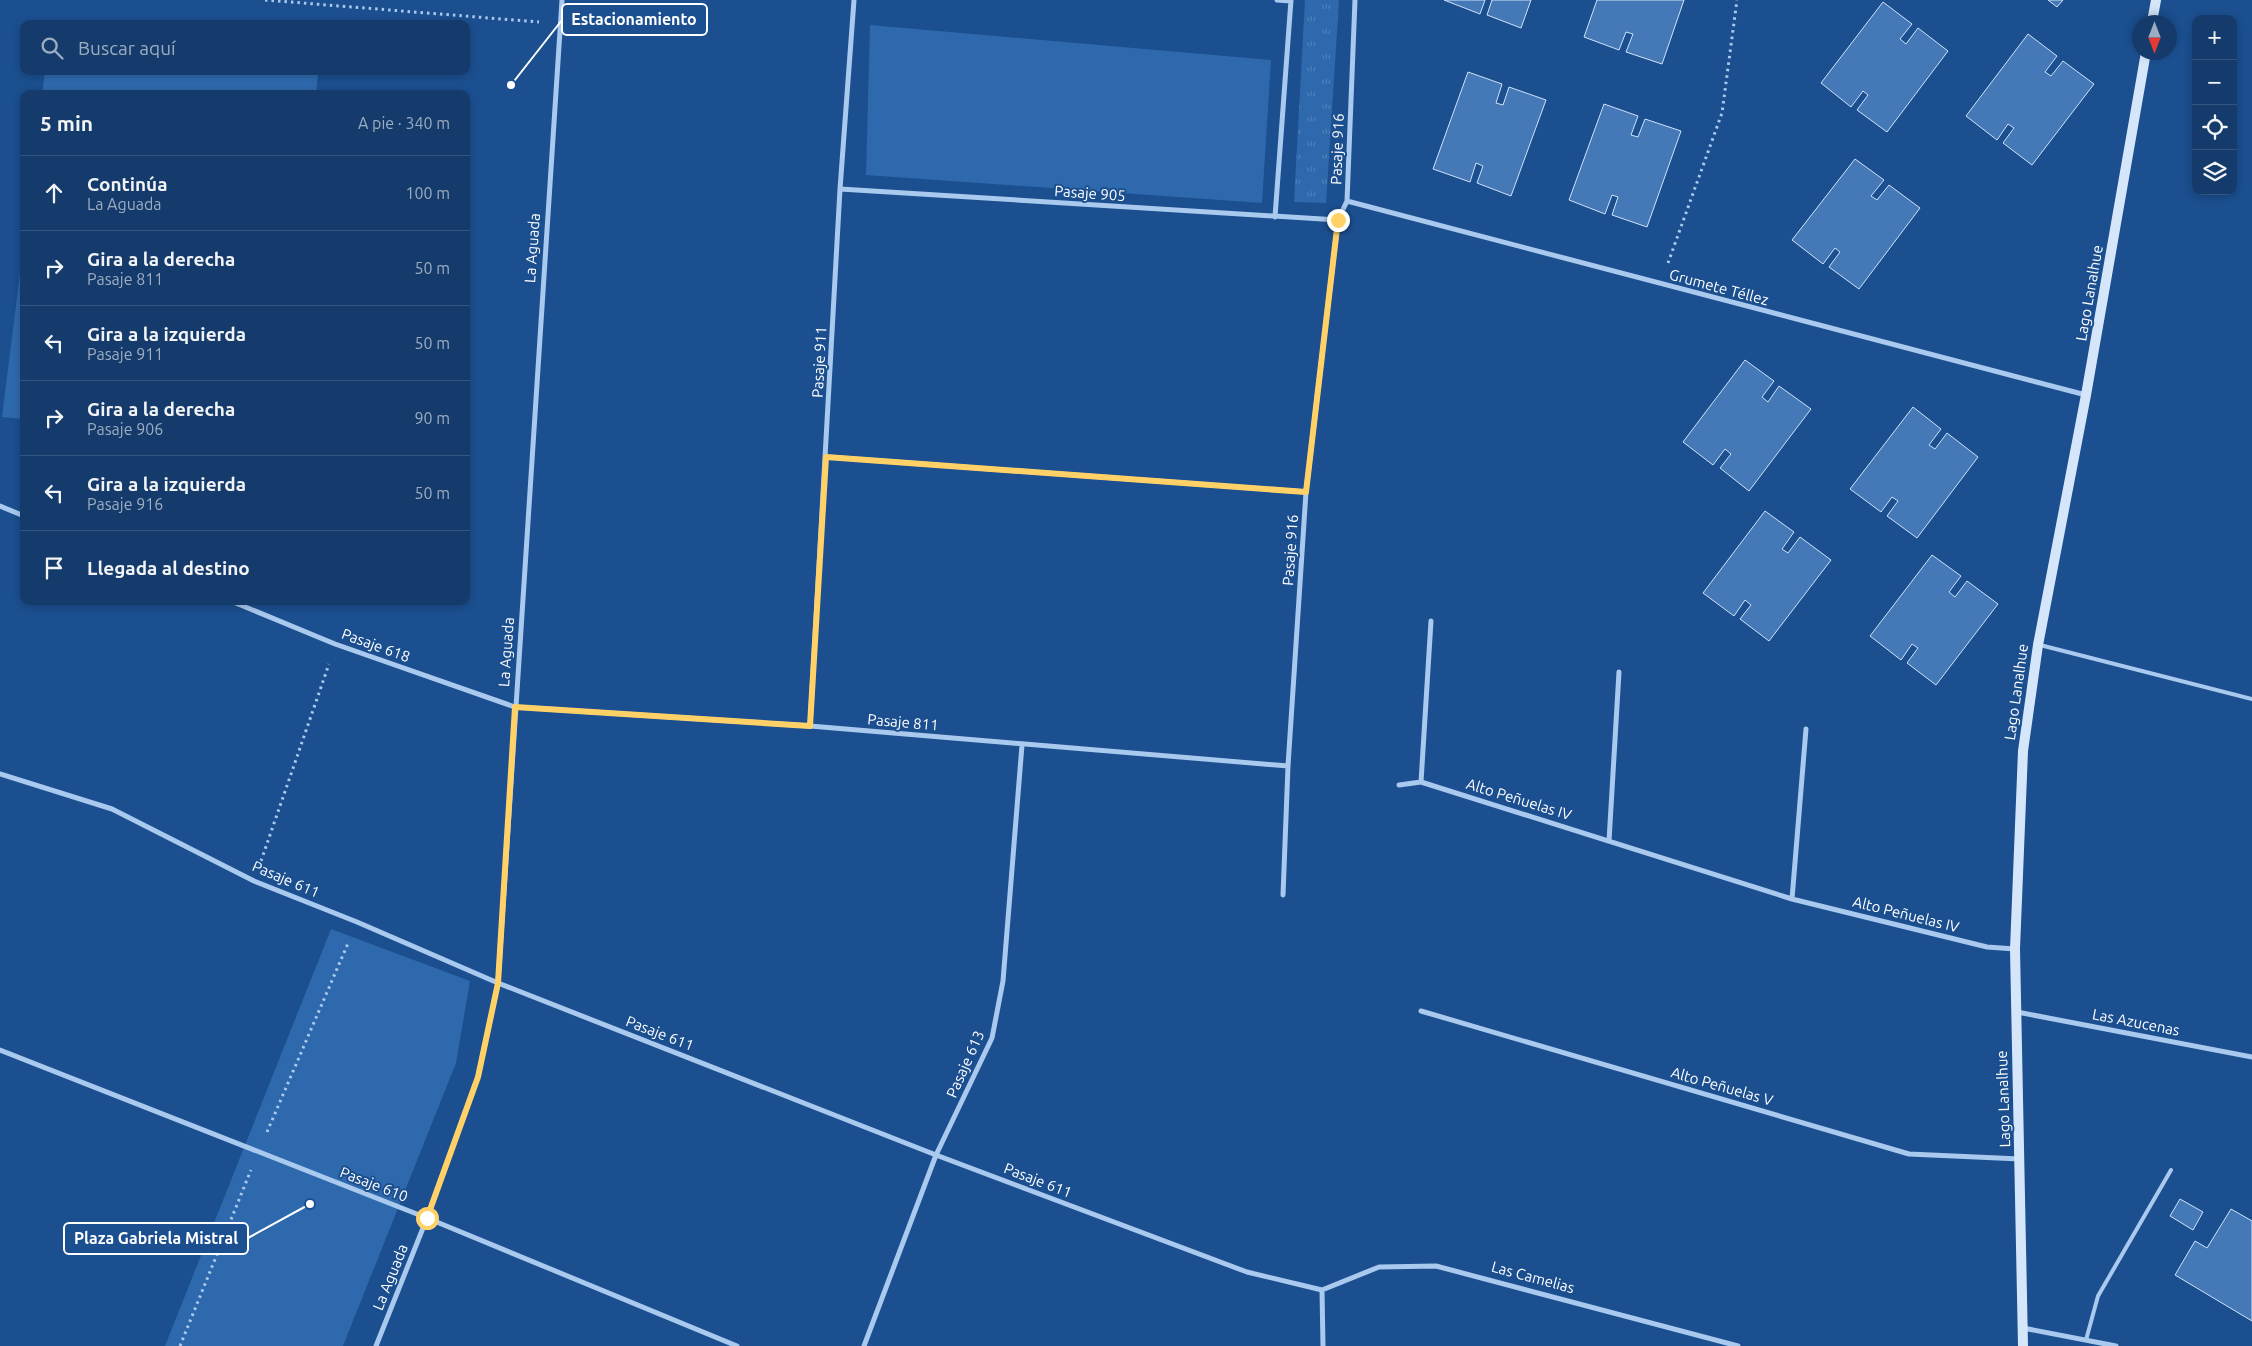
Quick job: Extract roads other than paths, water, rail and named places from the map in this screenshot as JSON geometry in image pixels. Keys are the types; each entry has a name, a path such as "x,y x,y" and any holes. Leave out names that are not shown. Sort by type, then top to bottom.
{"main road":[{"path":"2153,15 2156,0"},
{"name":"Lago Lanalhue","path":"2023,1346 2015,949 2023,751 2038,645 2086,395 2145,60"}],"street":[{"name":"La Aguada","path":"376,1346 427,1218 478,1077 498,983 562,0"},
{"name":"Pasaje 911","path":"810,726 840,189 854,0"},
{"path":"1275,217 1291,0 1276,0"},
{"name":"Pasaje 916","path":"1283,895 1288,766 1306,492 1338,220 1347,201 1355,0"},
{"name":"Pasaje 905","path":"840,189 1338,220"},
{"name":"Grumete Téllez","path":"1347,201 1660,285 2086,395"},
{"path":"826,457 1306,492"},
{"path":"0,506 20,514"},
{"name":"Pasaje 618","path":"241,605 335,644 515,707"},
{"path":"1421,782 1431,621"},
{"path":"1609,840 1620,672"},
{"name":"Pasaje 811","path":"515,707 810,726 1288,766"},
{"path":"1792,899 1806,730"},
{"name":"Pasaje 613","path":"864,1346 936,1155 992,1038 1003,981 1022,745"},
{"name":"Pasaje 611","path":"0,774 112,809 254,880 358,922 498,983 936,1155 1247,1272 1322,1290"},
{"name":"Alto Peñuelas IV","path":"1399,785 1421,782 1792,899 1988,947 2015,949"},
{"name":"Alto Peñuelas V","path":"1421,1011 1908,1154 2020,1159"},
{"name":"Las Azucenas","path":"2015,1012 2252,1057"},
{"name":"Pasaje 610","path":"0,1050 427,1218 737,1346"},
{"name":"Las Camelias","path":"1322,1290 1379,1267 1436,1266 1738,1346"},
{"path":"1322,1290 1323,1346"},
{"path":"2023,1328 2116,1346"}],"lane":[{"path":"2038,645 2252,699"},
{"path":"2086,1340 2098,1296 2170,1170"}],"place":[{"name":"Estacionamiento","path":"511,85"},
{"name":"Plaza Gabriela Mistral","path":"310,1204"}]}
